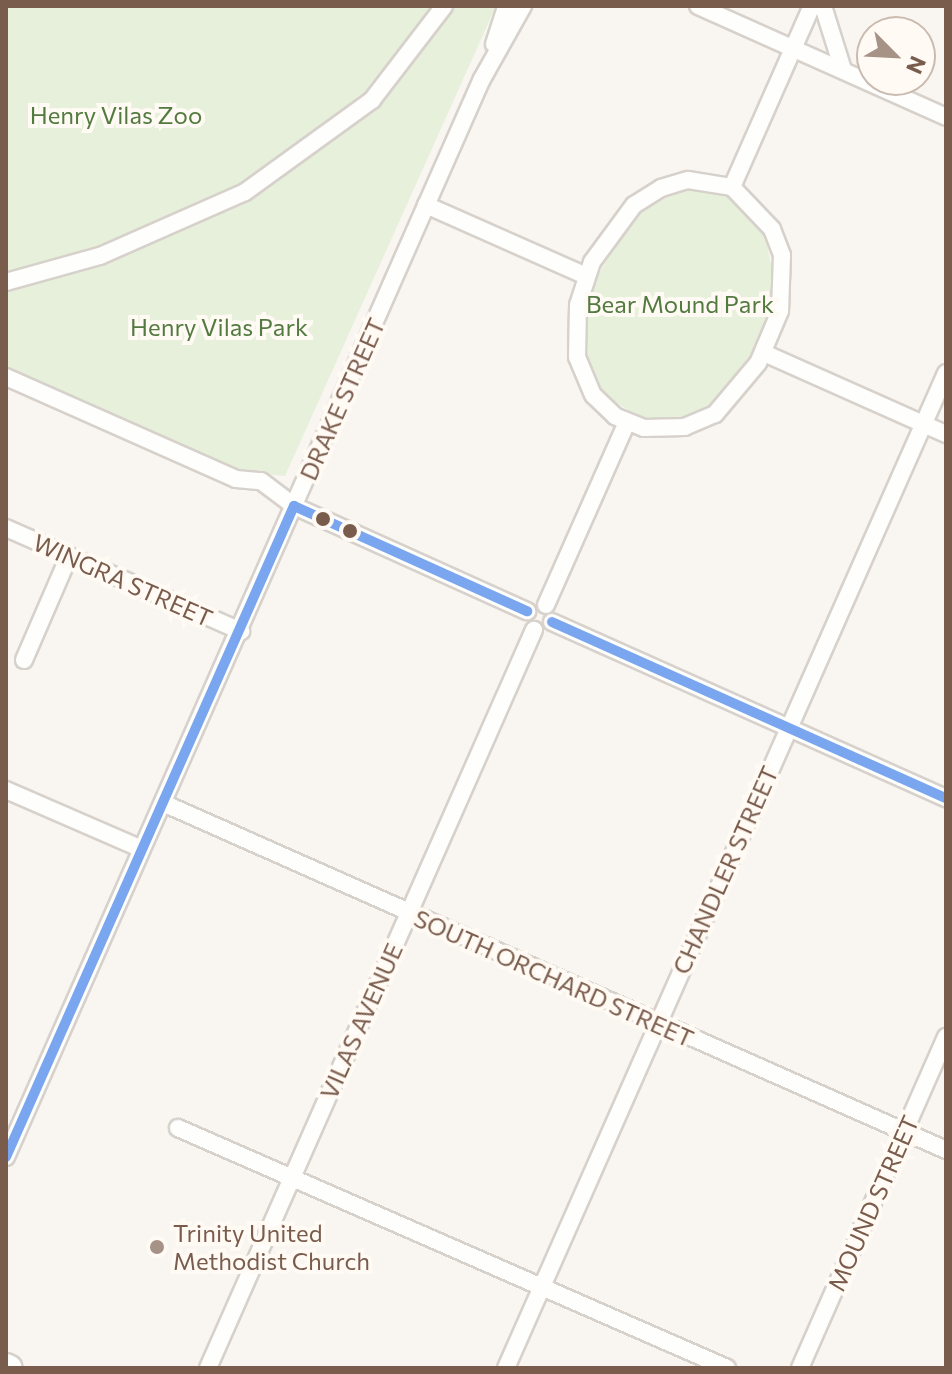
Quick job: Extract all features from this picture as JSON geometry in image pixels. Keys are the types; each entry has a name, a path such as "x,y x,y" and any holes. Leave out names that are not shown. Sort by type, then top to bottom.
{"street":[{"path":"6,282 100,256 245,192 372,100 444,6"},
{"name":"DRAKE STREET","path":"482,79 506,6"},
{"name":"DRAKE STREET","path":"6,1157 241,631 482,79 523,6"},
{"path":"698,6 946,117"},
{"path":"732,187 812,6"},
{"path":"823,6 843,70"},
{"path":"688,180 732,187 760,212 782,255 780,311 764,353 727,403 705,419 673,429 627,422 593,395 577,357 575,324 586,276 608,236 646,195 688,180"},
{"path":"426,205 586,276"},
{"path":"764,353 946,434"},
{"name":"CHANDLER STREET","path":"506,1368 946,373"},
{"path":"6,377 236,479 261,481 294,506 527,611 546,605"},
{"path":"627,422 546,605 552,622 946,798"},
{"name":"WINGRA STREET","path":"6,528 241,631"},
{"path":"24,660 69,556"},
{"path":"527,611 527,624 534,630 543,631 552,622"},
{"name":"VILAS AVENUE","path":"208,1368 534,630"},
{"path":"6,790 142,849"},
{"name":"SOUTH ORCHARD STREET","path":"163,803 946,1150"},
{"name":"MOUND STREET","path":"800,1368 946,1037"},
{"path":"178,1128 727,1368"}],"green space":[{"name":"Henry Vilas Park","path":"6,6 496,6 285,476 238,471 6,368"},
{"name":"Bear Mound Park","path":"704,188 740,202 764,230 774,279 767,322 743,371 708,408 683,420 640,418 602,393 584,360 583,324 590,288 634,216 678,191"}],"transit line":[{"path":"6,1157 294,506 527,611"},
{"path":"552,622 946,798"}],"place":[{"name":"Trinity United Methodist Church","path":"157,1247"}],"park label":[{"name":"Henry Vilas Zoo","path":"116,115"}]}
